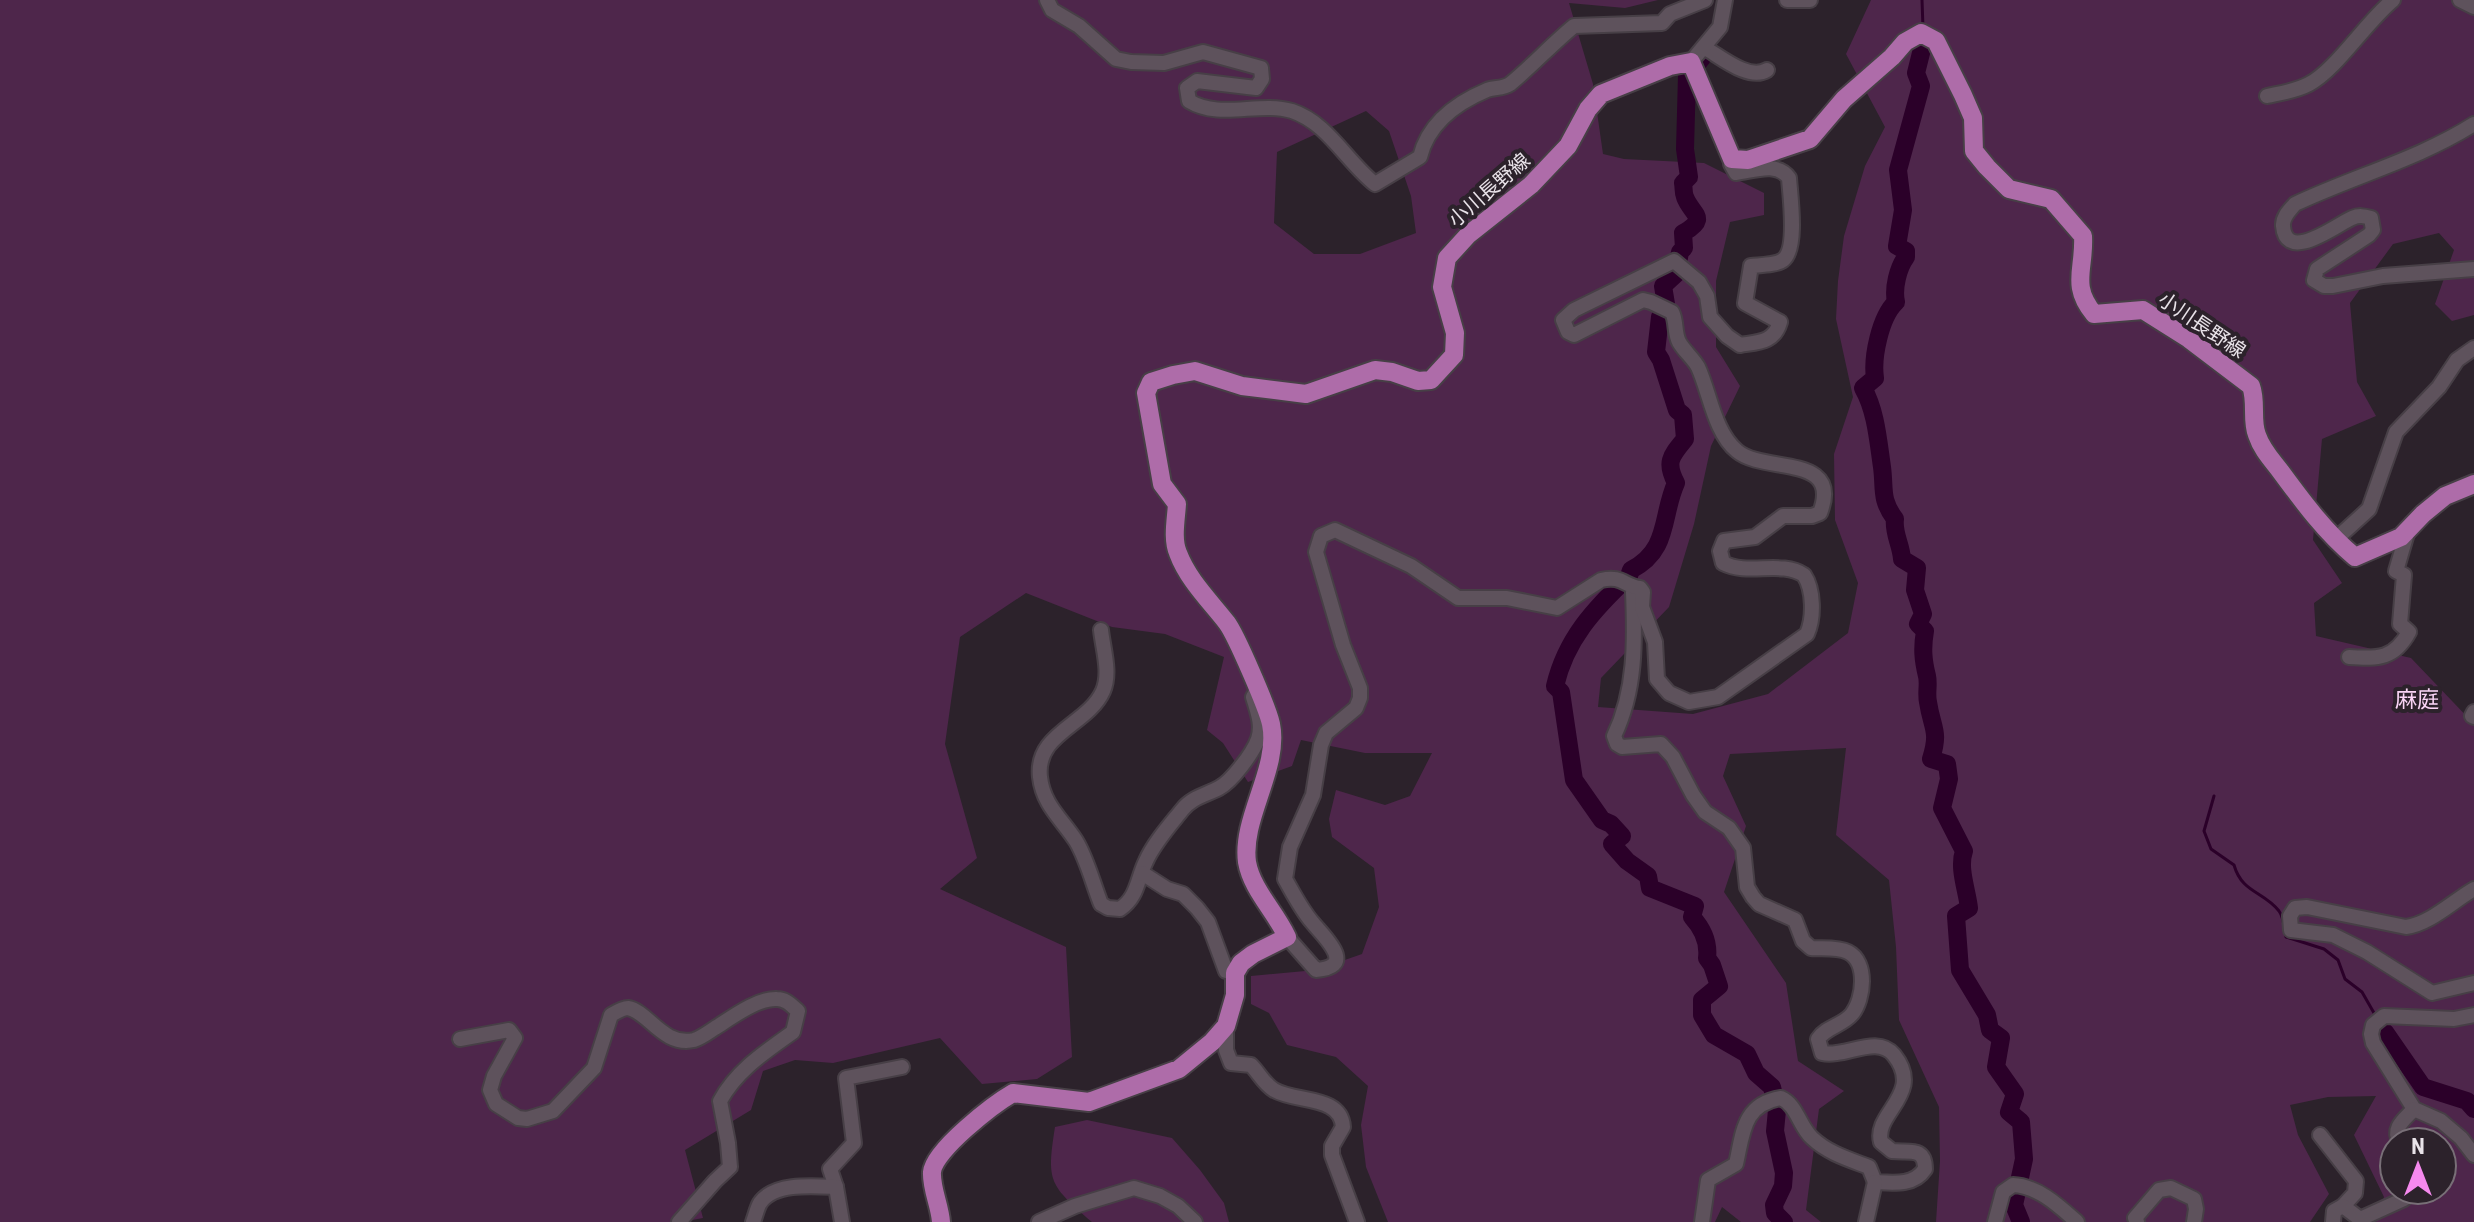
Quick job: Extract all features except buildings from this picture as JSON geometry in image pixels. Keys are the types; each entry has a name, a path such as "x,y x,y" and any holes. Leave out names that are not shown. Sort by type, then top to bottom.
{"main road":[{"name":"小川長野線","path":"1732,159 1748,160 1810,139 1844,99 1905,42 1921,33 1936,41 1973,118 1974,151 2009,189 2051,199 2083,236 2079,285 2083,300 2094,314 2143,310 2189,339 2251,386 2255,397 2255,430 2262,448 2335,540"},
{"path":"1691,62 1732,159"},
{"name":"小川長野線","path":"1287,937 1255,885 1247,863 1247,843 1262,789 1271,724 1229,625 1205,598 1177,552 1177,504 1162,484 1150,427 1146,393 1151,382 1195,371 1242,386 1306,394 1375,370 1418,381 1431,380 1454,355 1455,333 1442,287 1447,258 1468,235 1531,185 1568,146 1588,109 1601,94 1670,66 1691,62"},
{"path":"2335,540 2355,557 2386,545 2401,537 2445,496 2474,484"},
{"path":"941,1222 932,1175 934,1165 969,1125 1013,1093 1089,1102 1179,1069 1226,1026 1235,995 1235,973 1241,963 1287,937"}],"street":[{"path":"1047,0 1052,10 1079,26 1116,59 1164,63 1203,52 1261,68 1262,79 1256,88 1197,81 1187,88 1189,101 1213,108 1291,111 1320,126 1375,184 1420,157 1424,141 1448,113 1469,98 1491,88 1507,87 1574,26 1662,23 1670,14 1699,1"},
{"path":"1691,62 1720,27 1725,0"},
{"path":"1787,0 1810,0"},
{"path":"2267,96 2293,91 2321,76 2379,11 2393,0"},
{"path":"2460,0 2474,7"},
{"path":"1705,48 1750,73 1767,70"},
{"path":"2474,124 2389,166 2295,204 2286,214 2283,225 2286,235 2305,242 2326,234 2351,218 2371,218 2373,230 2369,235 2317,269 2314,280 2324,286 2347,285 2383,276 2474,269"},
{"path":"1287,937 1316,970 1327,969 1334,963 1333,944 1311,922 1285,879 1290,847 1313,795 1321,745 1326,733 1356,708 1360,698 1360,688 1343,645 1318,561 1316,552 1321,536 1335,530 1411,566 1458,598 1507,598 1557,608 1601,580 1616,577 1643,592 1642,607 1655,642 1657,679 1669,693 1689,702 1718,697 1800,642 1812,624 1811,596 1804,575 1795,569 1744,570 1729,566 1723,563 1720,551 1724,541 1755,537 1783,516 1820,513 1823,487 1820,478 1802,469 1743,456 1729,444 1697,364 1679,343 1672,312 1643,300 1574,335 1568,332 1563,320 1574,310 1674,261 1699,282 1707,296 1710,317 1727,336 1740,345 1769,340 1780,322 1745,303 1751,266 1779,262 1787,255 1793,221 1789,178 1779,169 1736,173 1732,159"},
{"path":"2335,540 2376,503 2396,432 2439,387 2457,360 2474,348"},
{"path":"2349,657 2387,656 2401,646 2409,632 2400,624 2404,575 2396,571 2408,529"},
{"path":"1632,587 1635,651 1625,713 1614,736 1617,744 1622,747 1661,744 1673,757 1705,812 1729,828 1743,848 1747,887 1759,904 1795,920 1803,941 1811,948 1846,950 1859,965 1862,993 1854,1012 1844,1022 1824,1030 1818,1039 1822,1053 1834,1055 1878,1045 1888,1048 1900,1063 1902,1091 1894,1110 1881,1126 1879,1137 1892,1151 1915,1150 1921,1153 1925,1163 1925,1169 1915,1179 1901,1183 1875,1182"},
{"path":"1101,630 1105,656 1104,688 1091,707 1050,742 1042,756 1039,773 1048,805 1076,842 1101,904 1108,908 1120,909 1134,897 1146,859 1185,806 1221,787 1233,777 1253,750 1261,725 1253,697 1257,690"},
{"path":"1142,873 1167,889 1183,894 1197,908 1208,922 1226,971 1235,973"},
{"path":"2474,889 2448,903 2421,925 2406,927 2307,907 2295,908 2290,916 2291,930 2333,935 2367,952 2432,993 2474,983"},
{"path":"460,1039 509,1030 513,1033 515,1038 494,1076 490,1090 496,1104 518,1118 527,1119 553,1111 594,1068 611,1015 620,1010 633,1010 660,1031 681,1041 695,1040 762,1002 775,998 786,1001 798,1011 793,1032 759,1056 734,1080 720,1101 730,1167 679,1222"},
{"path":"2474,1015 2454,1019 2384,1016 2373,1025 2371,1034 2373,1043 2414,1109 2441,1121 2461,1138 2474,1155"},
{"path":"1226,1026 1226,1050 1231,1063 1251,1065 1274,1090 1302,1100 1329,1104 1339,1112 1343,1127 1332,1146 1332,1155 1357,1222"},
{"path":"842,1222 830,1169 854,1143 846,1078 902,1067"},
{"path":"1702,1222 1708,1180 1736,1164 1746,1119 1757,1108 1781,1098 1792,1105 1802,1128 1830,1152 1869,1167 1875,1182 1866,1222"},
{"path":"2399,1126 2414,1109"},
{"path":"2320,1135 2356,1181 2355,1193 2334,1211 2333,1222"},
{"path":"1995,1222 2003,1192 2013,1185 2045,1196 2077,1222"},
{"path":"753,1222 760,1202 772,1194 797,1186 836,1187"},
{"path":"1039,1222 1075,1206 1134,1188 1160,1196 1178,1206 1195,1222"},
{"path":"2137,1222 2135,1218 2159,1190 2171,1188 2194,1199 2194,1222"},
{"path":"2343,1206 2360,1219 2389,1206"}],"shaded area":[{"path":"0,0 1658,0 1625,8 1569,3 1593,84 1603,154 1624,159 1704,163 1764,193 1764,215 1730,222 1716,281 1716,347 1740,386 1711,446 1694,524 1669,607 1601,678 1598,707 1693,714 1768,694 1848,633 1858,583 1835,520 1834,454 1853,397 1836,319 1844,236 1865,166 1885,127 1846,54 1871,0 2474,0 2474,315 2452,321 2435,304 2454,250 2439,233 2393,244 2350,303 2357,382 2376,416 2322,439 2313,540 2342,583 2314,603 2316,636 2411,658 2474,724 2474,1222 2376,1222 2381,1206 2458,1206 2458,1126 2378,1126 2378,1185 2354,1135 2376,1096 2328,1097 2290,1105 2298,1135 2329,1194 2310,1222 1936,1222 1940,1161 1939,1107 1899,1020 1889,880 1836,835 1846,748 1730,754 1723,776 1746,826 1724,892 1786,983 1798,1061 1844,1091 1819,1109 1806,1210 1821,1222 1741,1222 1722,1207 1715,1222 1388,1222 1366,1167 1361,1125 1368,1086 1336,1057 1287,1045 1269,1013 1251,1004 1251,976 1316,970 1362,954 1379,907 1374,868 1332,837 1329,819 1336,790 1385,805 1410,796 1432,753 1365,753 1301,740 1292,766 1248,782 1223,743 1207,730 1224,657 1165,634 1112,627 1026,593 960,637 945,744 977,858 940,889 1066,947 1072,1057 1037,1079 982,1084 940,1038 833,1063 795,1060 763,1071 751,1110 685,1150 703,1218 682,1222 0,1222","holes":["1366,111 1389,131 1411,196 1416,233 1360,254 1314,254 1274,223 1277,152"]},
{"path":"1087,1120 1172,1138 1224,1203 1229,1222 1092,1222 1059,1190 1054,1182 1051,1160 1055,1127"}],"waterway":[{"path":"1922,0 1923,28"},
{"path":"1923,45 1916,73 1921,86 1898,170 1903,210 1897,246 1906,251 1906,257 1897,278 1896,302 1878,338 1875,378 1863,388 1874,416 1885,500 1895,519 1902,559 1917,568 1915,590 1923,614 1918,624 1925,631 1923,654 1928,679 1927,699 1935,735 1931,759 1947,764 1949,779 1942,808 1964,851 1962,872 1969,908 1956,916 1960,970 1987,1015 1990,1030 2001,1038 1996,1067 2015,1094 2009,1112 2021,1122 2024,1159 2014,1205 2021,1222"},
{"path":"1702,58 1687,76 1685,149 1689,177 1683,183 1685,197 1697,220 1683,233 1684,248 1680,252 1676,274 1663,286 1666,304 1660,317 1656,352 1677,410 1683,415 1685,439 1670,464 1676,483 1652,553 1631,570 1583,626 1566,654 1555,686 1561,692 1574,780 1602,820 1611,824 1622,836 1612,844 1627,861 1648,876 1650,888 1695,906 1692,917 1704,936 1707,958 1719,986 1702,1000 1702,1015 1714,1035 1747,1054 1756,1073 1772,1087 1777,1110 1775,1131 1784,1173 1783,1186 1774,1205 1775,1213 1784,1222"},
{"path":"2214,796 2204,831 2211,849 2234,865 2242,881 2279,911 2286,937 2324,949 2338,960 2345,979 2362,992 2374,1013"},
{"path":"2383,1028 2385,1032"},
{"path":"2385,1032 2423,1087 2467,1101 2474,1109"}],"district":[{"name":"麻庭","path":"2417,699"}]}
